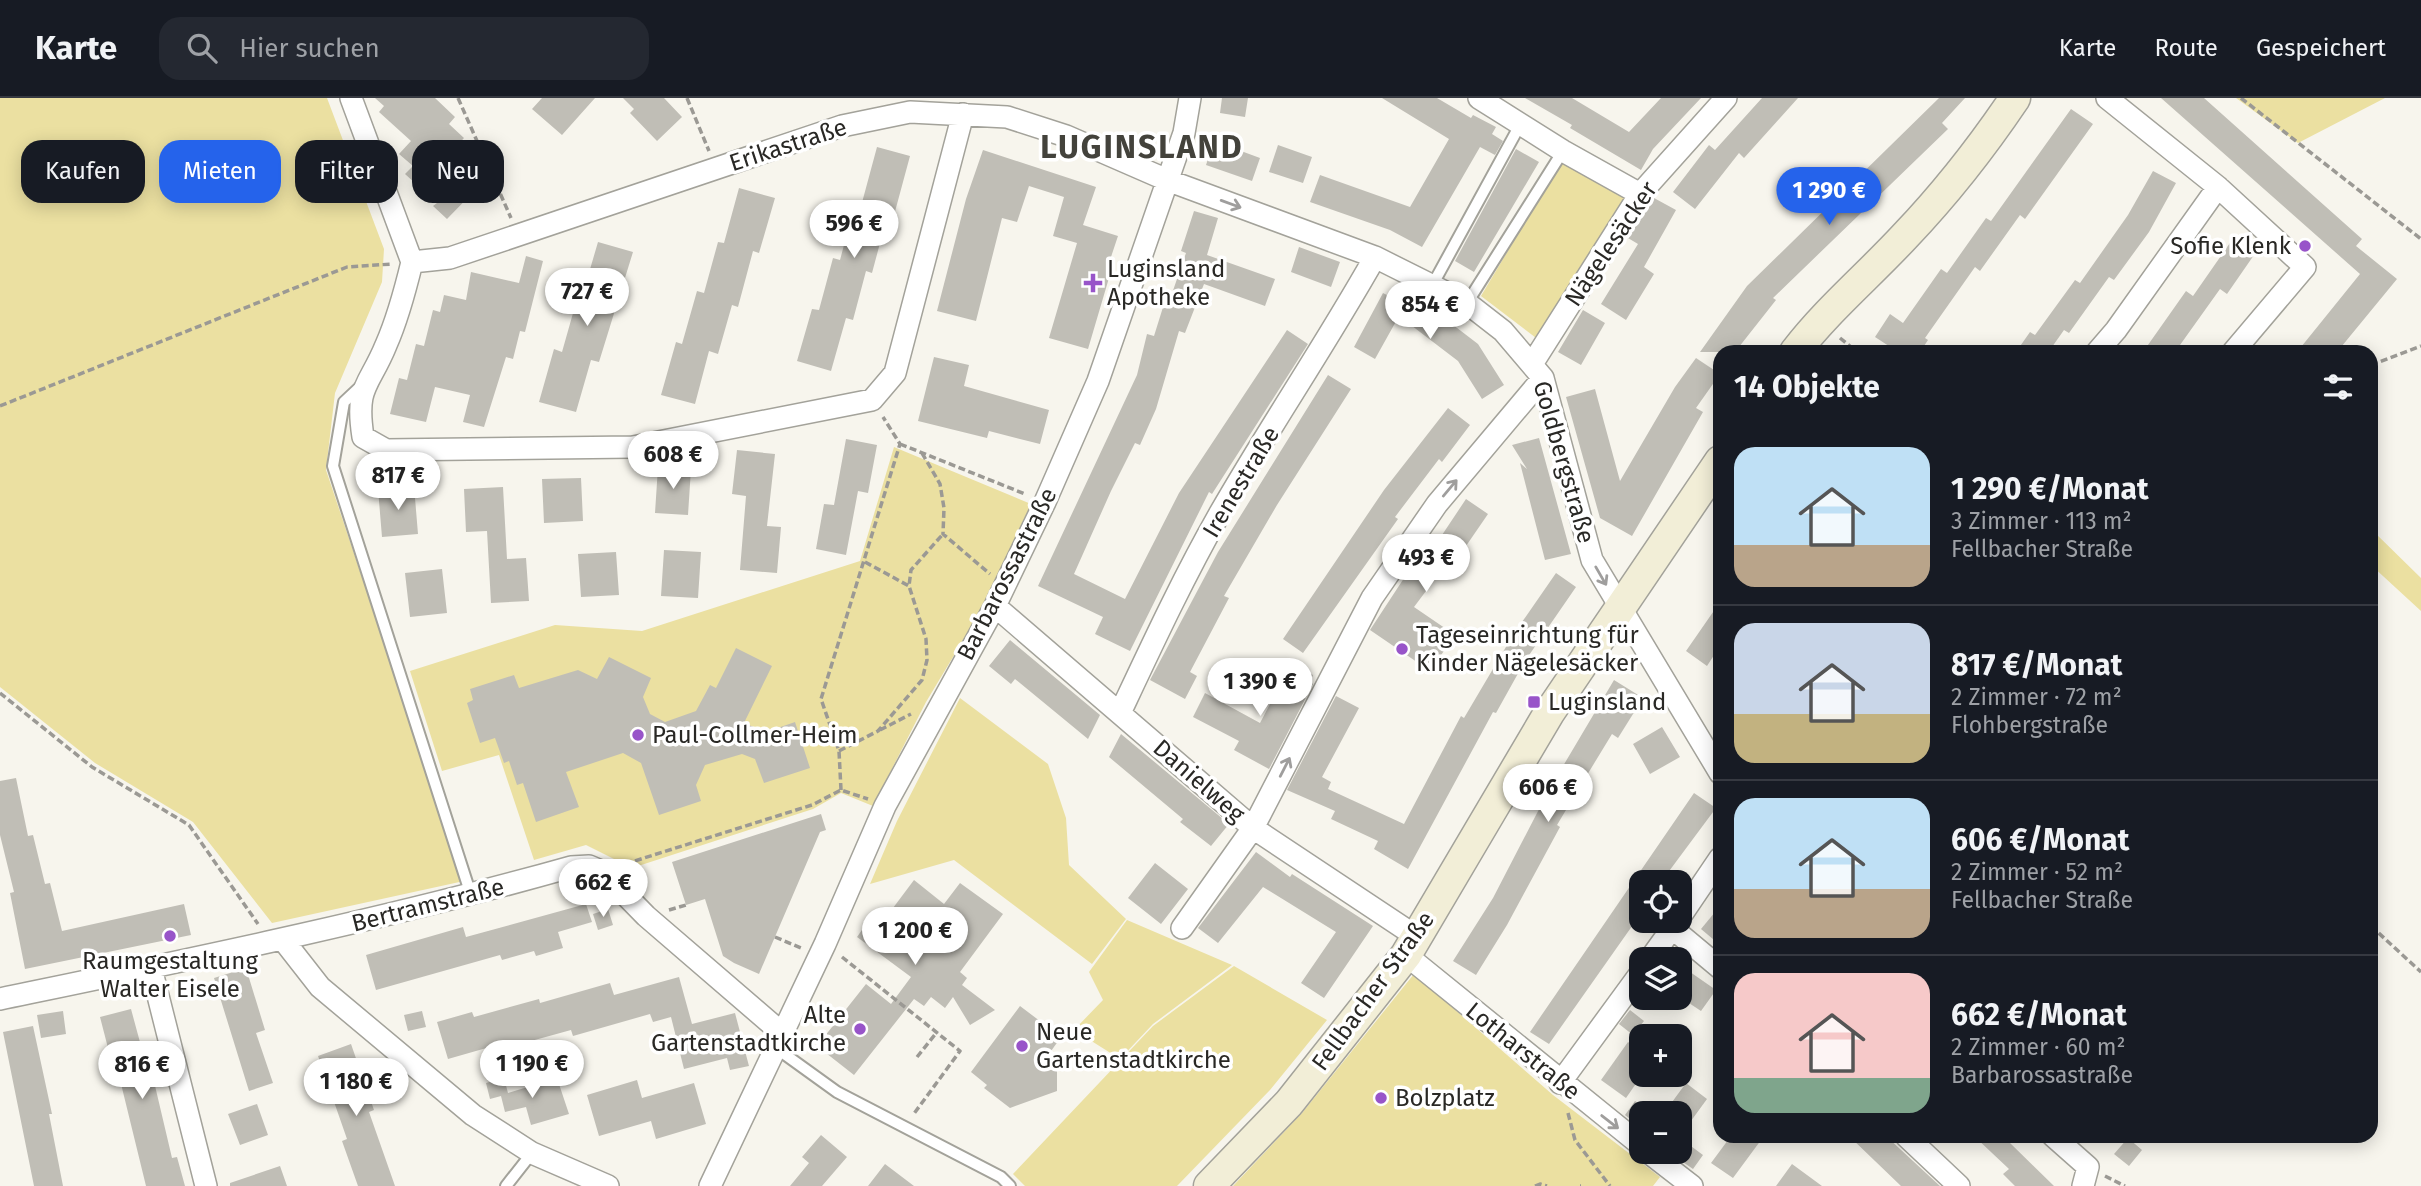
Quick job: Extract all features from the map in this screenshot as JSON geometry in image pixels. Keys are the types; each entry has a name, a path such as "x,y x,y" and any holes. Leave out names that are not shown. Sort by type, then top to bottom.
{"street":[{"path":"351,98 412,262 402,306 385,349 365,383 359,411 363,437 386,450 633,447 872,400 895,373 962,114"},
{"name":"Barbarossastraße","path":"710,1186 822,949 885,806 1005,587 1045,502 1098,381 1184,133 1190,98"},
{"name":"Nägelesäcker","path":"1182,928 1253,828 1372,598 1437,503 1538,371 1640,194 1726,98"},
{"path":"1800,345 1817,323 1905,236 1983,146 2015,98"},
{"path":"2107,98 2218,187 2305,267 2240,345"},
{"path":"1491,101 1520,125 1640,194"},
{"name":"Erikastraße","path":"412,262 450,258 519,237 842,126 909,112 1018,120 1128,160 1167,180"},
{"name":"Goldbergstraße","path":"1167,180 1375,257 1467,303 1503,331 1538,371 1592,560 1713,761"},
{"path":"2103,345 2218,187"},
{"name":"Irenestraße","path":"1119,713 1168,611 1221,512 1325,345 1375,257"},
{"name":"Fellbacher Straße","path":"1209,1186 1289,1103 1411,946 1549,713 1713,471"},
{"name":"Danielweg","path":"995,606 1253,828 1411,946"},
{"name":"Bertramstraße","path":"0,998 278,942 471,895 571,867 589,866 603,872"},
{"path":"1692,900 1713,868"},
{"path":"603,872 779,1041"},
{"path":"1687,933 1713,961"},
{"path":"278,942 320,987 473,1115 532,1153 608,1186"},
{"name":"Lotharstraße","path":"1411,946 1560,1083 1629,1136"},
{"path":"151,968 206,1186"},
{"path":"1560,1083 1629,989"},
{"path":"1913,1143 1959,1186"},
{"path":"2059,1143 2085,1176"},
{"path":"1664,1164 1692,1186"}],"lane":[{"path":"1433,284 1520,125"},
{"path":"1467,303 1563,151"},
{"path":"365,383 344,402 333,466 471,895"},
{"path":"779,1041 837,1092 1001,1177 1010,1186"},
{"path":"506,1186 532,1153"}],"path":[{"path":"458,98 519,237"},
{"path":"687,98 716,169"},
{"path":"2241,98 2421,239"},
{"path":"0,406 347,267 412,262"},
{"path":"1842,340 1848,345"},
{"path":"2378,362 2421,346"},
{"path":"872,400 901,444 1045,502"},
{"path":"841,790 839,751 821,699 901,444"},
{"path":"839,751 878,731 922,680 927,660 926,639 909,586 911,570 943,534 944,508 940,484 922,453"},
{"path":"943,534 1005,587"},
{"path":"865,562 909,586"},
{"path":"0,693 92,766 189,825 278,942"},
{"path":"603,872 811,805 841,790 885,806"},
{"path":"2378,932 2421,972"},
{"path":"775,937 822,949 960,1051 904,1128"},
{"path":"917,1057 937,1032"},
{"path":"1560,1083 1575,1140 1610,1186"},
{"path":"1535,1186 1546,1186"}],"shaded area":[{"path":"0,98 327,98 343,140 295,140 295,203 367,203 384,249 382,282 335,393 326,470 464,881 272,923 193,822 95,763 0,687"},
{"path":"2236,98 2385,98 2298,143"},
{"path":"1563,158 1629,196 1540,341 1481,296"},
{"path":"894,447 1031,504 986,602 926,702 873,806 841,793 813,809 632,868 586,845 534,860 499,755 442,771 410,671 555,625 642,631 860,561"},
{"path":"2378,536 2421,578 2421,611 2378,571"},
{"path":"960,698 1048,764 1066,818 1069,865 1126,919 1092,964 954,860 870,884 897,821"},
{"path":"1127,920 1232,965 1153,1024 1120,1059 1074,1030 1103,1000 1089,972"},
{"path":"1234,966 1327,1020 1270,1090 1177,1186 1025,1186 1013,1174 1153,1026"},
{"path":"1414,974 1553,1095 1629,1153 1629,1164 1643,1164 1660,1177 1653,1186 1233,1186 1302,1113"}],"building":[{"path":"375,98 435,98 455,117 449,124 464,138 412,140 412,165 399,154 411,141 379,112 384,106"},
{"path":"542,98 595,98 562,135 532,109"},
{"path":"623,98 664,98 682,117 657,141 630,113 634,109"},
{"path":"1222,98 1248,98 1245,117 1220,113"},
{"path":"1382,98 1437,98 1471,118 1473,115 1496,127 1492,134 1503,141 1495,155 1480,147 1422,247 1390,230 1310,202 1320,175 1410,207 1449,139"},
{"path":"1525,98 1572,98 1629,132 1661,98 1701,98 1653,149 1641,170"},
{"path":"1762,98 1798,98 1744,158 1739,153 1695,209 1673,192 1709,145 1715,150"},
{"path":"1939,98 1965,98 1942,123 1948,129 1773,298 1776,300 1741,345 1713,345 1713,352 1700,352 1747,286"},
{"path":"2161,98 2204,98 2362,239 2356,246 2397,279 2343,345 2303,345 2360,274"},
{"path":"2071,109 2093,124 2025,219 2020,215 1980,271 1975,267 1925,338 1928,340 1925,345 1887,345 1875,337 1890,314 1903,323 1941,269 1947,273 1986,218 1991,221"},
{"path":"1214,141 1260,158 1252,181 1206,165"},
{"path":"1278,145 1312,157 1303,183 1269,172"},
{"path":"877,147 910,156 893,219 887,217 872,273 866,271 853,320 846,318 831,371 797,361 812,309 819,310 833,258 840,260 854,208 860,210"},
{"path":"1516,149 1539,162 1474,272 1455,261"},
{"path":"983,150 1096,187 1083,225 1118,236 1110,260 1114,261 1088,349 1049,338 1077,243 1053,236 1064,197 1029,186 1017,222 1002,218 976,321 937,311 966,199"},
{"path":"412,167 412,180 405,174"},
{"path":"2153,171 2176,183 2149,232 2114,280 2109,277 2069,333 2064,330 2053,345 2021,345 2030,332 2035,335 2075,280 2080,283 2128,215"},
{"path":"739,188 775,198 759,253 753,251 738,307 732,305 718,354 709,351 695,404 661,395 676,342 682,344 697,291 704,293 718,242 724,243"},
{"path":"1654,198 1676,210 1644,267 1654,274 1626,320 1601,304 1638,244 1628,238"},
{"path":"437,203 463,203 447,219 433,206"},
{"path":"1194,211 1218,218 1207,255 1275,279 1265,306 1204,284 1185,333 1179,331 1156,409 1140,445 1135,443 1074,574 1125,599 1179,493 1287,330 1308,344 1212,494 1209,492 1130,651 1095,634 1103,617 1038,586 1137,375 1147,334 1154,336 1164,304 1168,305 1186,253 1181,251"},
{"path":"2232,240 2254,255 2227,294 2220,289 2180,345 2148,345 2186,291 2193,296"},
{"path":"598,242 633,252 599,362 591,360 576,412 539,402 554,349 562,352 577,299 581,300"},
{"path":"1299,247 1340,262 1331,287 1291,272"},
{"path":"526,256 543,261 525,332 520,331 513,359 506,357 484,427 463,422 470,395 435,387 426,422 390,414 399,378 407,380 416,344 424,346 433,310 440,312 444,295 466,300 471,272 519,283"},
{"path":"1383,293 1425,315 1431,308 1478,344 1504,385 1482,399 1458,361 1399,316 1375,359 1354,347"},
{"path":"1583,310 1605,323 1581,365 1558,352"},
{"path":"934,357 969,365 964,386 1049,410 1040,444 989,431 987,438 918,421"},
{"path":"1696,358 1713,369 1713,384 1696,408 1703,412 1632,536 1600,518 1566,397 1595,389 1620,481 1675,387"},
{"path":"1328,375 1351,389 1277,505 1224,596 1229,598 1190,672 1197,676 1185,699 1150,680 1218,552"},
{"path":"1448,408 1470,425 1442,462 1439,459 1395,517 1398,519 1303,653 1283,639 1384,490"},
{"path":"1539,438 1571,554 1545,560 1520,463 1527,469 1512,445"},
{"path":"846,439 877,445 868,493 858,491 846,555 816,549 824,504 834,505"},
{"path":"737,450 775,454 767,526 781,527 777,573 740,570 746,496 732,494"},
{"path":"658,467 691,469 688,515 655,513"},
{"path":"581,478 583,521 544,523 542,479"},
{"path":"414,486 418,534 382,537 378,489"},
{"path":"503,487 507,559 526,558 529,601 491,603 487,531 466,532 464,489"},
{"path":"1466,499 1488,514 1466,546 1462,543 1414,607 1455,635 1430,671 1370,630 1410,569 1433,538 1438,541"},
{"path":"664,550 701,552 698,598 661,596"},
{"path":"616,552 619,595 581,597 578,554"},
{"path":"442,569 447,613 410,617 405,573"},
{"path":"1556,573 1576,587 1525,661 1496,713 1493,712 1408,869 1374,849 1378,841 1331,819 1335,811 1287,790 1336,696 1359,708 1322,777 1331,782 1328,789 1404,824 1461,716 1464,718 1513,635"},
{"path":"1713,612 1713,657 1707,666 1686,651"},
{"path":"1010,640 1100,715 1088,739 1015,679 1011,684 989,666"},
{"name":"Paul-Collmer-Heim","path":"736,648 772,666 744,723 766,732 795,722 810,768 764,783 755,759 742,754 705,765 696,785 701,801 659,815 641,763 623,753 566,772 579,807 536,822 523,783 517,785 509,761 504,763 495,738 480,743 467,703 473,700 470,689 514,675 519,688 578,670 597,679 609,657 651,678 643,697 650,714 665,722 696,711 710,685 716,688"},
{"path":"1291,664 1313,675 1310,682 1313,684 1269,769 1234,750 1239,741 1193,717 1205,693 1260,723"},
{"path":"1614,680 1643,698 1618,738 1612,734 1584,780 1557,825 1560,827 1507,925 1476,975 1453,961 1493,898 1550,788"},
{"path":"1662,727 1680,757 1650,774 1633,744"},
{"path":"1121,734 1229,824 1211,846 1180,822 1183,819 1109,757"},
{"path":"16,778 28,836 33,835 45,884 50,883 62,931 184,904 191,935 25,969 10,893 14,892 0,835 0,781"},
{"path":"1694,793 1713,806 1713,812 1670,870 1641,870"},
{"name":"Paul-Collmer-Heim","path":"821,814 826,830 820,832 759,974 734,963 723,956 705,899 686,905 672,862"},
{"path":"1256,852 1290,877 1292,874 1373,926 1324,998 1301,983 1336,932 1263,887 1218,943 1198,928"},
{"path":"1155,863 1188,889 1161,924 1128,898"},
{"path":"914,880 944,904 960,883 1003,914 960,972 967,978 962,985 995,1010 970,1025 953,997 945,1008 931,997 924,1006 914,999 854,1075 817,1046 866,984 891,1004 911,977 857,937 874,913 884,920"},
{"path":"1629,888 1629,930 1549,1044 1530,1032"},
{"path":"586,904 592,922 558,932 563,948 536,956 534,951 502,960 500,955 376,990 366,955 463,927 466,937"},
{"path":"608,909 613,925 598,930 593,914"},
{"path":"1713,914 1713,939 1701,929"},
{"path":"246,968 265,1030 256,1033 273,1083 249,1091 214,978"},
{"path":"1692,973 1713,988 1713,994 1701,1011 1692,1005"},
{"path":"679,977 692,1024 735,1013 749,1066 730,1070 727,1058 684,1069 671,1017 653,1022 650,1014 573,1036 571,1030 513,1046 511,1041 448,1059 437,1022 472,1012 474,1017 539,999 540,1003 610,983 614,995"},
{"name":"Neue Gartenstadtkirche","path":"1020,1006 1061,1037 1049,1054 1057,1061 1057,1091 1010,1108 984,1088 987,1085 971,1072"},
{"path":"131,1009 144,1057 148,1056 172,1158 177,1157 185,1186 146,1186 112,1047 108,1048 100,1017"},
{"path":"1630,1010 1644,1021 1642,1024 1629,1024 1629,1032 1619,1024"},
{"path":"63,1011 66,1034 41,1038 37,1015"},
{"path":"422,1011 426,1027 408,1031 404,1015"},
{"path":"33,1026 52,1114 49,1114 63,1186 34,1186 3,1032"},
{"path":"1629,1043 1629,1087 1634,1087 1626,1098 1601,1080"},
{"path":"351,1044 374,1110 369,1112 395,1186 358,1186 342,1141 347,1139 318,1056"},
{"path":"504,1078 508,1093 557,1078 569,1114 531,1125 526,1107 505,1112 501,1096 490,1099 486,1083"},
{"path":"637,1080 642,1098 694,1083 706,1124 656,1139 651,1121 599,1136 587,1095"},
{"path":"1683,1087 1691,1087 1707,1099 1692,1120 1692,1101 1673,1101"},
{"path":"257,1104 268,1135 240,1145 228,1114"},
{"path":"821,1135 847,1157 822,1186 790,1186 809,1163 802,1157"},
{"path":"1726,1143 1759,1143 1733,1178 1711,1163"},
{"path":"1856,1143 1894,1143 1940,1186 1901,1186"},
{"path":"1981,1143 2010,1143 2054,1186 2015,1186 2003,1174 2009,1169"},
{"path":"2124,1143 2134,1143 2142,1150 2129,1166 2114,1154"},
{"path":"1692,1147 1703,1155 1693,1169 1686,1164 1692,1164"},
{"path":"885,1164 914,1186 868,1186"},
{"path":"1792,1164 1822,1186 1776,1186"},
{"path":"280,1166 287,1186 230,1186 230,1183"}],"place":[{"name":"Sofie Klenk","path":"2305,246"},
{"name":"Luginsland Apotheke","path":"1093,283"},
{"name":"Tageseinrichtung für Kinder Nägelesäcker","path":"1402,649"},
{"name":"Luginsland","path":"1534,702"},
{"name":"Paul-Collmer-Heim","path":"638,735"},
{"name":"Raumgestaltung Walter Eisele","path":"170,936"},
{"name":"Alte Gartenstadtkirche","path":"860,1029"},
{"name":"Neue Gartenstadtkirche","path":"1022,1046"},
{"name":"Bolzplatz","path":"1381,1098"}],"district":[{"name":"LUGINSLAND","path":"1142,147"}]}
